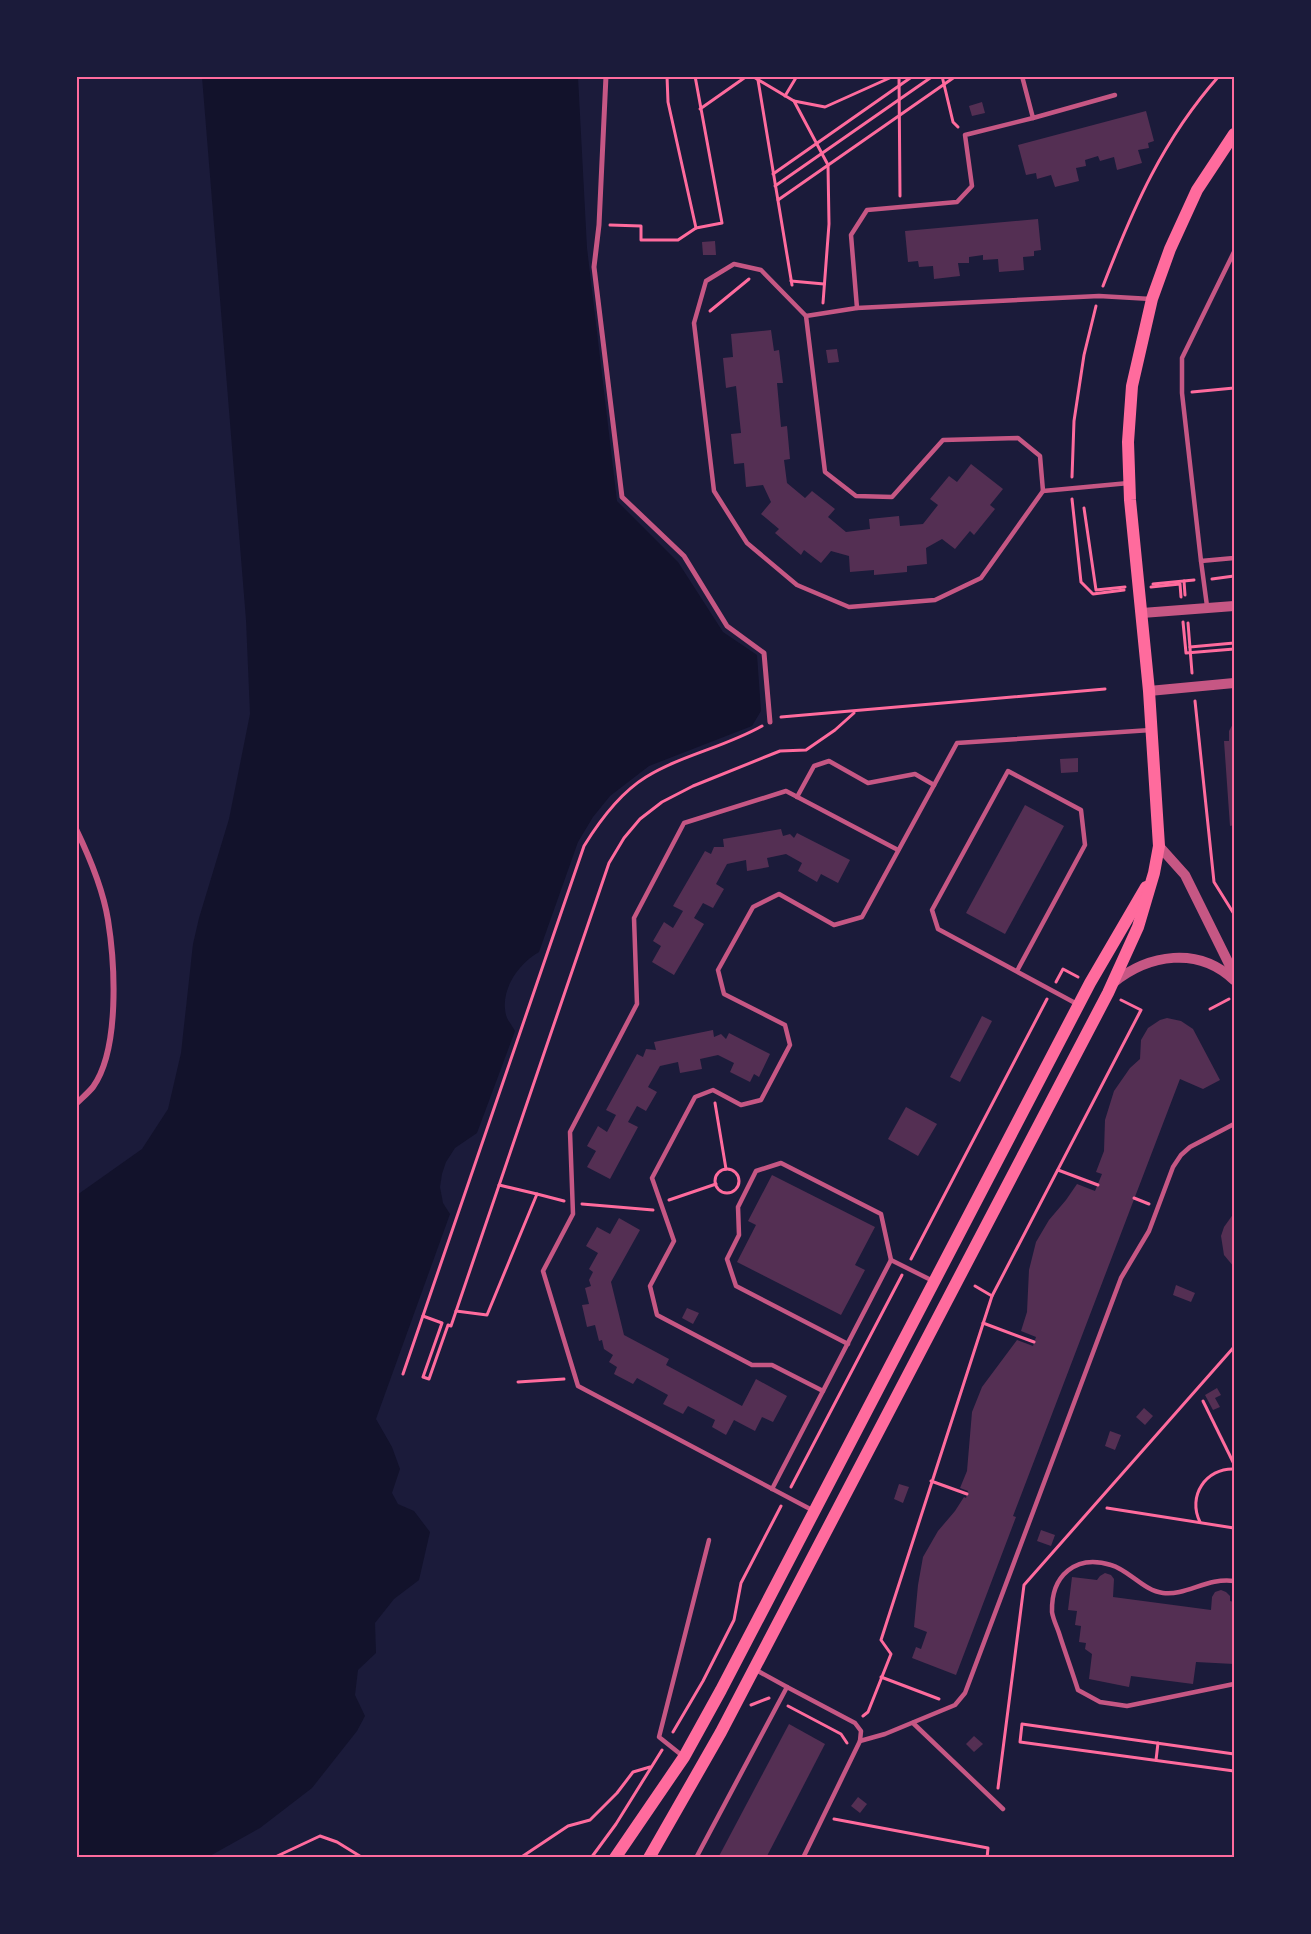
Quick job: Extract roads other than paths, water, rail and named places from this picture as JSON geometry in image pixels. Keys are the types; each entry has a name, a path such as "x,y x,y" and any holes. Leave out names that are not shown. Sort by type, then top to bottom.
{"main road":[{"path":"649,1857 708,1758 1112,983 1138,927 1154,873 1159,846 1149,691 1130,483 1128,442 1132,386 1152,299 1170,249 1197,190 1234,134"},
{"path":"615,1857 684,1757 731,1673 1079,1005 1154,873"}],"street":[{"path":"606,76 599,225 594,267 621,497 684,556 727,626 764,653 770,722"},
{"path":"1142,613 1234,606"},
{"path":"1149,691 1234,683"},
{"path":"76,829 92,863 108,919 114,992 110,1036 104,1063 93,1087 76,1104"},
{"path":"1159,846 1185,875 1231,961 1234,974"},
{"path":"1112,983 1141,964 1155,960 1189,958 1210,963 1226,972 1234,980"}],"lane":[{"path":"1022,76 1033,118"},
{"path":"857,308 851,235 867,210 957,202 972,186 965,135 1116,95"},
{"path":"1207,608 1182,393 1182,358 1234,252"},
{"path":"734,264 761,270 807,315 825,472 856,496 892,497 943,440 1018,438 1040,456 1043,491 981,578 935,600 849,607 796,585 747,543 714,491 694,323 706,281 734,264"},
{"path":"807,315 857,308 1099,296 1152,299"},
{"path":"1043,491 1130,483"},
{"path":"1201,561 1234,558"},
{"path":"823,1392 772,1365 752,1365 657,1315 650,1286 674,1241 652,1178 695,1097 713,1090 741,1105 761,1100 790,1046 785,1025 724,994 718,970 753,907 779,894 834,925 862,916 957,743 1151,730"},
{"path":"797,797 814,766 829,761 868,783 915,774 934,785"},
{"path":"1017,971 1085,845 1082,810 1008,771 932,910 938,929 1079,1005"},
{"path":"815,1511 578,1386 543,1271 573,1214 570,1132 637,1004 634,918 684,823 786,791 898,850"},
{"path":"860,1741 885,1734 955,1705 965,1693 1121,1278 1149,1231 1173,1167 1190,1147 1234,1124"},
{"path":"772,1489 848,1344 891,1260 881,1214 781,1163 756,1171 738,1207 739,1235 727,1259 736,1286 848,1344"},
{"path":"891,1260 935,1282"},
{"path":"684,1757 659,1737 709,1540"},
{"path":"1234,1581 1209,1581 1176,1592 1163,1593 1152,1589 1114,1565 1086,1561 1073,1565 1060,1579 1055,1589 1052,1613 1078,1690 1100,1702 1127,1706 1234,1684"},
{"path":"754,1669 855,1723 861,1731 860,1741 803,1857"},
{"path":"696,1857 787,1687"},
{"path":"913,1723 1003,1809"}]}
